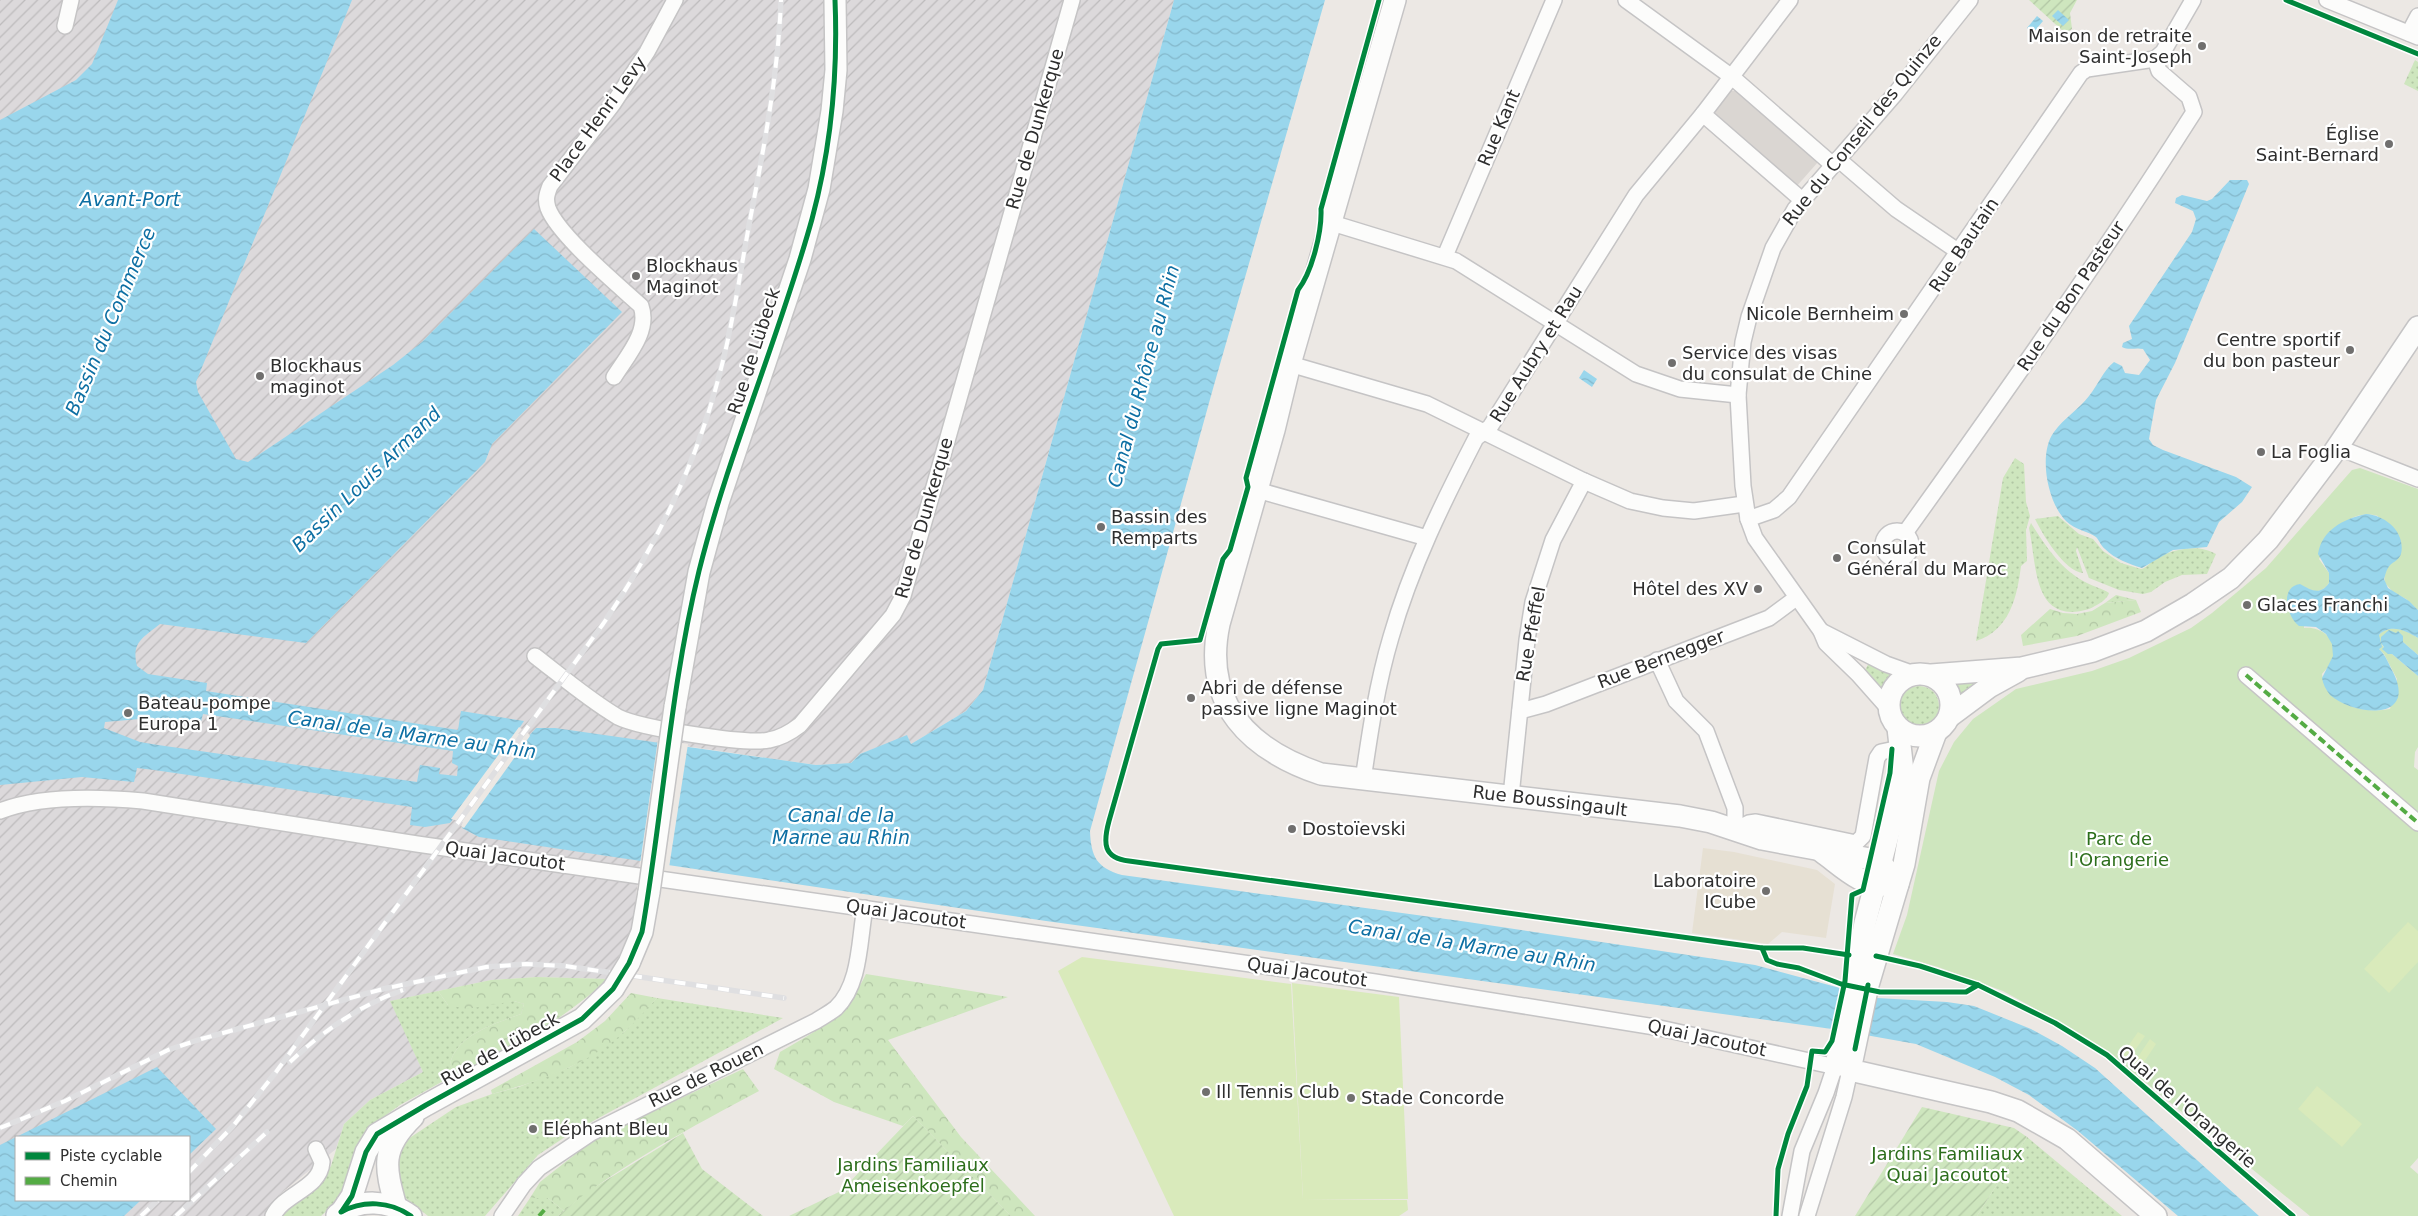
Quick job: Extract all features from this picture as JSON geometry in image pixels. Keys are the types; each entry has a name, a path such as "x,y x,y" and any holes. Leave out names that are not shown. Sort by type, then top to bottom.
{"main road":[{"name":"Rue de Lübeck","path":"339,1213 352,1196 366,1152 377,1134 582,1019 613,989 630,963 642,932 675,707 699,572 714,520 800,259 819,190 832,111 835,78 835,0"},
{"name":"Rue Boussingault","path":"1395,0 1290,364 1216,640 1215,665 1220,690 1237,721 1270,751 1297,765 1321,774 1680,816 1711,822 1762,839 1822,852 1838,852 1880,862"},
{"path":"1861,984 1865,922 1902,782 1903,770 1891,692 1901,680 1923,674 2022,668 2093,651 2146,631 2193,604 2231,578 2268,540 2336,447 2418,327"},
{"path":"1950,716 1989,687 2022,668"},
{"path":"1896,728 1909,735 1923,736 1936,732 1945,725 1950,716 1952,702 1946,686 1923,674"},
{"path":"1845,1058 1861,984 1898,884 1919,778 1936,732"},
{"name":"Rue Boussingault","path":"1822,852 1864,883 1874,886"},
{"path":"1880,862 1898,884"},
{"name":"Rue Boussingault","path":"1845,868 1857,893 1865,922"},
{"path":"1874,886 1898,884"},
{"name":"Quai Jacoutot","path":"1845,1058 2018,1111 2067,1139 2156,1216"},
{"path":"404,1212 388,1175 390,1150 406,1124 426,1105"},
{"path":"339,1213 367,1203 382,1204 404,1212"}],"street":[{"path":"65,26 71,0"},
{"name":"Place Henri Levy","path":"614,377 642,330 645,316 641,306 563,231 549,210 546,197 550,186 613,104 647,52 675,0"},
{"name":"Rue de Dunkerque","path":"534,656 617,716 635,723 732,739 769,740 783,736 800,725 893,616 903,596 1072,0"},
{"name":"Rue Kant","path":"1445,256 1554,0"},
{"path":"1626,0 1732,77 1896,209 1959,252"},
{"name":"Rue Aubry et Rau","path":"1363,780 1375,701 1387,652 1408,586 1427,538 1476,438 1490,427 1636,195 1703,114 1790,0"},
{"name":"Rue du Conseil des Quinze","path":"1896,728 1858,674 1826,643 1821,631 1755,538 1746,512 1738,394 1743,342 1755,294 1782,228 1802,200 1895,94 1970,0"},
{"path":"2155,59 2163,52 2193,0"},
{"path":"2327,0 2413,35 2418,16"},
{"name":"Rue Bautain","path":"1290,364 1427,404 1584,482 1630,501 1662,508 1694,511 1746,512 1774,510 1789,497 2081,73 2088,69 2155,59"},
{"name":"Rue du Bon Pasteur","path":"1905,533 1997,404 2157,171 2194,112 2188,97 2160,71 2155,59"},
{"path":"1703,114 1802,200"},
{"path":"1332,222 1445,256 1636,374 1680,389 1738,394"},
{"path":"2336,447 2418,478"},
{"name":"Rue Pfeffel","path":"1511,796 1527,640 1533,602 1553,540 1584,482"},
{"path":"1257,490 1427,538"},
{"name":"Rue Bernegger","path":"1520,711 1546,704 1769,618 1796,598"},
{"name":"Rue du Conseil des Quinze","path":"1821,631 1880,662 1923,674"},
{"path":"1658,660 1676,701 1706,732 1735,808 1734,830"},
{"path":"2246,675 2418,822"},
{"path":"1734,830 1749,822 1756,822 1856,843 1863,836 1877,758 1896,728"},
{"name":"Quai Jacoutot","path":"0,811 10,807 55,800 109,799 143,802 417,844 1375,982 1845,1058"},
{"name":"Rue de Rouen","path":"502,1216 524,1184 539,1168 584,1138 645,1104 816,1021 836,1008 850,986 859,949 865,908"},
{"path":"1790,1216 1802,1151 1826,1093 1845,1058"},
{"path":"1807,1216 1844,1097 1845,1058"},
{"path":"273,1216 283,1202 313,1181 318,1175 322,1162 316,1149"}],"shaded area":[{"path":"0,0 1174,0 983,690 966,711 911,744 907,736 860,754 851,763 816,765 658,742 640,861 633,924 609,979 537,977 491,980 391,1001 423,1072 370,1100 344,1124 336,1149 280,1194 267,1216 0,1216"},
{"path":"1730,91 1736,91 1818,162 1796,187 1716,117 1715,111"},
{"name":"Laboratoire ICube","path":"1703,848 1734,852 1817,870 1835,884 1826,938 1782,932 1768,944 1692,933"}],"green space":[{"path":"2029,0 2077,0 2070,13 2072,29 2065,33"},
{"path":"2415,60 2418,62 2418,91 2404,84"},
{"path":"2015,458 2024,464 2026,502 2030,516 2026,530 2027,561 2021,566 2014,600 2004,621 1988,636 1976,641 2003,478"},
{"name":"Parc de l'Orangerie","path":"2360,468 2418,489 2418,610 2406,599 2393,592 2385,583 2378,516 2357,516 2342,526 2319,559 2329,573 2329,583 2324,589 2318,591 2305,587 2304,628 2323,632 2328,636 2334,647 2332,661 2322,674 2325,685 2331,693 2347,705 2369,710 2390,709 2397,679 2384,654 2379,649 2379,635 2388,629 2398,629 2418,638 2418,655 2403,642 2402,638 2382,645 2383,649 2392,654 2418,676 2418,747 2415,752 2414,767 2418,770 2418,1158 2410,1167 2418,1174 2418,1216 2310,1216 2140,1078 2072,1029 2003,991 1938,967 1893,954 1907,915 1939,771 1954,742 1973,719 2016,689 2092,671 2129,658 2191,628 2266,568 2352,470"},
{"path":"2058,516 2079,534 2093,539 2103,551 2121,563 2141,569 2161,556 2176,550 2193,548 2216,554 2207,574 2182,575 2165,582 2151,592 2143,594 2119,590 2089,578 2077,547 2076,551 2083,573 2069,566 2055,551 2035,519"},
{"path":"2031,523 2048,549 2069,572 2109,593 2106,598 2089,609 2070,612 2057,609 2047,600 2036,574 2029,528"},
{"path":"2116,595 2136,600 2105,603"},
{"path":"2136,600 2141,612 2077,636 2023,646 2021,635 2050,609 2063,613 2077,614 2092,611 2105,603"},
{"path":"1869,663 1898,675 1884,693 1864,672"},
{"path":"1978,678 1980,685 1957,701 1949,683"},
{"path":"1923,686 1930,689 1936,695 1939,706 1938,714 1930,723 1923,726 1915,726 1908,723 1900,714 1899,702 1902,695 1911,687"},
{"path":"2408,922 2418,931 2418,962 2389,993 2364,969"},
{"name":"Ill Tennis Club","path":"1082,957 1291,984 1303,1199 1407,1200 1408,1210 1399,1216 1174,1216 1058,971"},
{"path":"866,974 1008,997 888,1040 961,1137 1035,1216 1011,1216 913,1116 903,1126 834,1102 774,1069 780,1052 819,1029 840,1011 858,989"},
{"path":"537,977 609,979 571,1009 532,1036 469,1071 456,1074 450,1065 453,1055 460,1046 468,1038 489,1026 521,1014 524,1004 514,1001 467,1009 448,1005 438,991 491,980"},
{"name":"Stade Concorde","path":"1292,983 1399,997 1408,1199 1303,1199"},
{"path":"438,991 448,1005 514,1001 524,1004 521,1014 489,1026 468,1038 460,1046 453,1055 450,1065 456,1074 400,1105 371,1126 363,1139 349,1187 337,1202 321,1216 281,1216 287,1201 321,1180 331,1166 344,1124 370,1100 423,1072 390,1001"},
{"path":"631,993 657,998 611,1043 563,1070 527,1084 492,1094 491,1090 577,1042 605,1021"},
{"path":"657,998 783,1018 571,1133 538,1155 485,1216 428,1216 403,1196 396,1183 397,1152 411,1137 456,1107 519,1087 570,1067 624,1032"},
{"path":"2138,1032 2145,1036 2128,1060 2122,1055"},
{"path":"2150,1039 2156,1044 2140,1068 2134,1063"},
{"path":"743,1069 759,1091 634,1161 564,1211 548,1198 530,1198 540,1182 596,1138"},
{"path":"2317,1086 2362,1124 2342,1147 2298,1109"},
{"name":"Jardins Familiaux Quai Jacoutot","path":"1922,1107 2014,1128 2027,1137 1977,1216 1855,1216"},
{"name":"Jardins Familiaux Ameisenkoepfel","path":"913,1116 1011,1216 789,1216 841,1191"},
{"path":"683,1133 702,1169 763,1216 558,1216 587,1192"},
{"path":"2027,1137 2122,1216 1977,1216"},
{"path":"530,1198 548,1198 564,1211 558,1216 518,1216"}],"water":[{"path":"118,0 352,0 196,382 198,392 236,459 248,462 393,365 422,342 534,229 622,312 492,444 485,462 306,643 160,624 144,637 137,646 137,666 148,674 207,683 206,691 458,730 461,711 524,721 514,736 527,738 536,728 555,728 816,765 851,763 860,754 907,735 911,744 966,711 983,690 1174,0 1325,0 1214,385 1090,831 1092,848 1097,860 1107,869 1122,875 1468,922 1755,965 1877,998 1947,1002 1974,1006 2031,1029 2062,1046 2095,1068 2259,1216 2178,1216 2078,1131 2029,1095 1995,1077 1916,1044 1832,1029 1046,921 479,837 462,828 467,821 454,818 450,823 425,827 410,825 412,807 154,770 137,768 134,782 82,777 0,785 0,120 76,80 92,64","holes":["203,714 453,751 452,763 458,766 457,776 439,774 440,768 420,765 417,782 140,742 104,728 105,722 151,718 200,725"]},
{"path":"2058,10 2069,20 2063,26 2052,16"},
{"path":"2037,16 2043,21 2033,33 2027,28"},
{"path":"2230,180 2247,180 2249,184 2175,363 2156,400 2149,439 2153,445 2163,450 2236,477 2252,487 2242,502 2219,522 2207,547 2173,550 2142,568 2113,556 2096,537 2073,526 2059,513 2047,477 2046,452 2054,432 2085,401 2114,362 2122,366 2125,373 2139,375 2150,360 2143,349 2122,347 2123,343 2132,339 2129,326 2192,232 2196,219 2193,211 2175,203 2176,198 2182,195 2207,201 2212,199"},
{"path":"1584,370 1597,379 1592,387 1579,378"},
{"path":"2366,514 2387,521 2397,532 2402,546 2401,554 2389,566 2384,579 2388,588 2409,601 2418,610 2418,638 2398,629 2388,629 2379,635 2382,647 2379,649 2384,654 2393,672 2398,688 2397,700 2390,707 2380,710 2353,707 2330,695 2322,678 2333,656 2332,644 2326,634 2316,627 2299,626 2291,616 2287,603 2287,596 2293,586 2300,584 2315,591 2326,587 2329,583 2329,573 2318,554 2324,538 2335,527 2349,519"},
{"path":"2389,630 2396,633 2398,631 2403,636 2403,642 2418,655 2418,676 2392,654 2388,654 2382,649 2384,647 2381,643 2381,637"},
{"path":"157,1067 216,1129 190,1154 190,1136 18,1136"},
{"path":"15,1138 15,1201 140,1201 124,1216 0,1216 0,1145"}],"pier":[{"path":"519,727 522,729 518,734 528,733 530,736 464,828 461,826 463,822 451,819"},
{"path":"658,739 688,744 669,868 640,864"}],"railway":[{"path":"190,1171 233,1126 276,1072 603,624 640,566 672,505 686,474 710,409 724,357 770,111 777,56 781,0"},
{"path":"0,1128 65,1101 168,1050 201,1039 383,989 486,967 526,964 565,966 784,998"},
{"path":"290,1062 329,1030 357,1011 403,990"},
{"path":"176,1216 267,1132"},
{"path":"141,1216 157,1201"}],"marked path":[{"path":"2246,675 2418,823"},
{"path":"539,1216 546,1208"}],"cycle path":[{"path":"342,1211 352,1196 366,1152 377,1134 582,1019 613,989 629,963 642,932 681,660 699,571 739,438 799,263 819,192 832,110 836,27 835,0"},
{"path":"1379,0 1321,209 1320,229 1312,263 1298,290 1246,478 1248,487 1230,550 1223,559 1200,640 1161,644 1158,649 1109,821 1106,836 1107,848 1114,857 1129,861 1762,948 1803,948 1849,955"},
{"path":"2286,0 2418,54"},
{"path":"1776,1216 1778,1169 1788,1134 1807,1086 1812,1051 1825,1052 1832,1041 1845,981 1852,895 1863,890 1890,773 1892,749"},
{"path":"1762,948 1767,960 1777,964 1799,968 1841,984 1880,992 1966,992 1978,985"},
{"name":"Quai de l'Orangerie","path":"1876,956 1920,966 1978,985 2055,1023 2107,1055 2293,1216"},
{"path":"1855,1049 1868,985"},
{"path":"341,1212 358,1205 376,1204 394,1207 411,1216"}],"place":[{"name":"Maison de retraite Saint-Joseph","path":"2202,46"},
{"name":"Église Saint-Bernard","path":"2389,144"},
{"name":"Blockhaus Maginot","path":"636,276"},
{"name":"Nicole Bernheim","path":"1904,314"},
{"name":"Centre sportif du bon pasteur","path":"2350,350"},
{"name":"Service des visas du consulat de Chine","path":"1672,363"},
{"name":"Blockhaus maginot","path":"260,376"},
{"name":"La Foglia","path":"2261,452"},
{"name":"Bassin des Remparts","path":"1101,527"},
{"name":"Consulat Général du Maroc","path":"1837,558"},
{"name":"Hôtel des XV","path":"1758,589"},
{"name":"Glaces Franchi","path":"2247,605"},
{"name":"Abri de défense passive ligne Maginot","path":"1191,698"},
{"name":"Bateau-pompe Europa 1","path":"128,713"},
{"name":"Dostoïevski","path":"1292,829"},
{"name":"Laboratoire ICube","path":"1766,891"},
{"name":"Ill Tennis Club","path":"1206,1092"},
{"name":"Stade Concorde","path":"1351,1098"},
{"name":"Eléphant Bleu","path":"533,1129"}],"water label":[{"name":"Avant-Port","path":"130,199"},
{"name":"Bassin du Commerce","path":"110,321"},
{"name":"Canal du Rhône au Rhin","path":"1143,376"},
{"name":"Bassin Louis Armand","path":"366,479"},
{"name":"Canal de la Marne au Rhin","path":"412,734"},
{"name":"Canal de la Marne au Rhin","path":"841,826"},
{"name":"Canal de la Marne au Rhin","path":"1472,945"}]}
